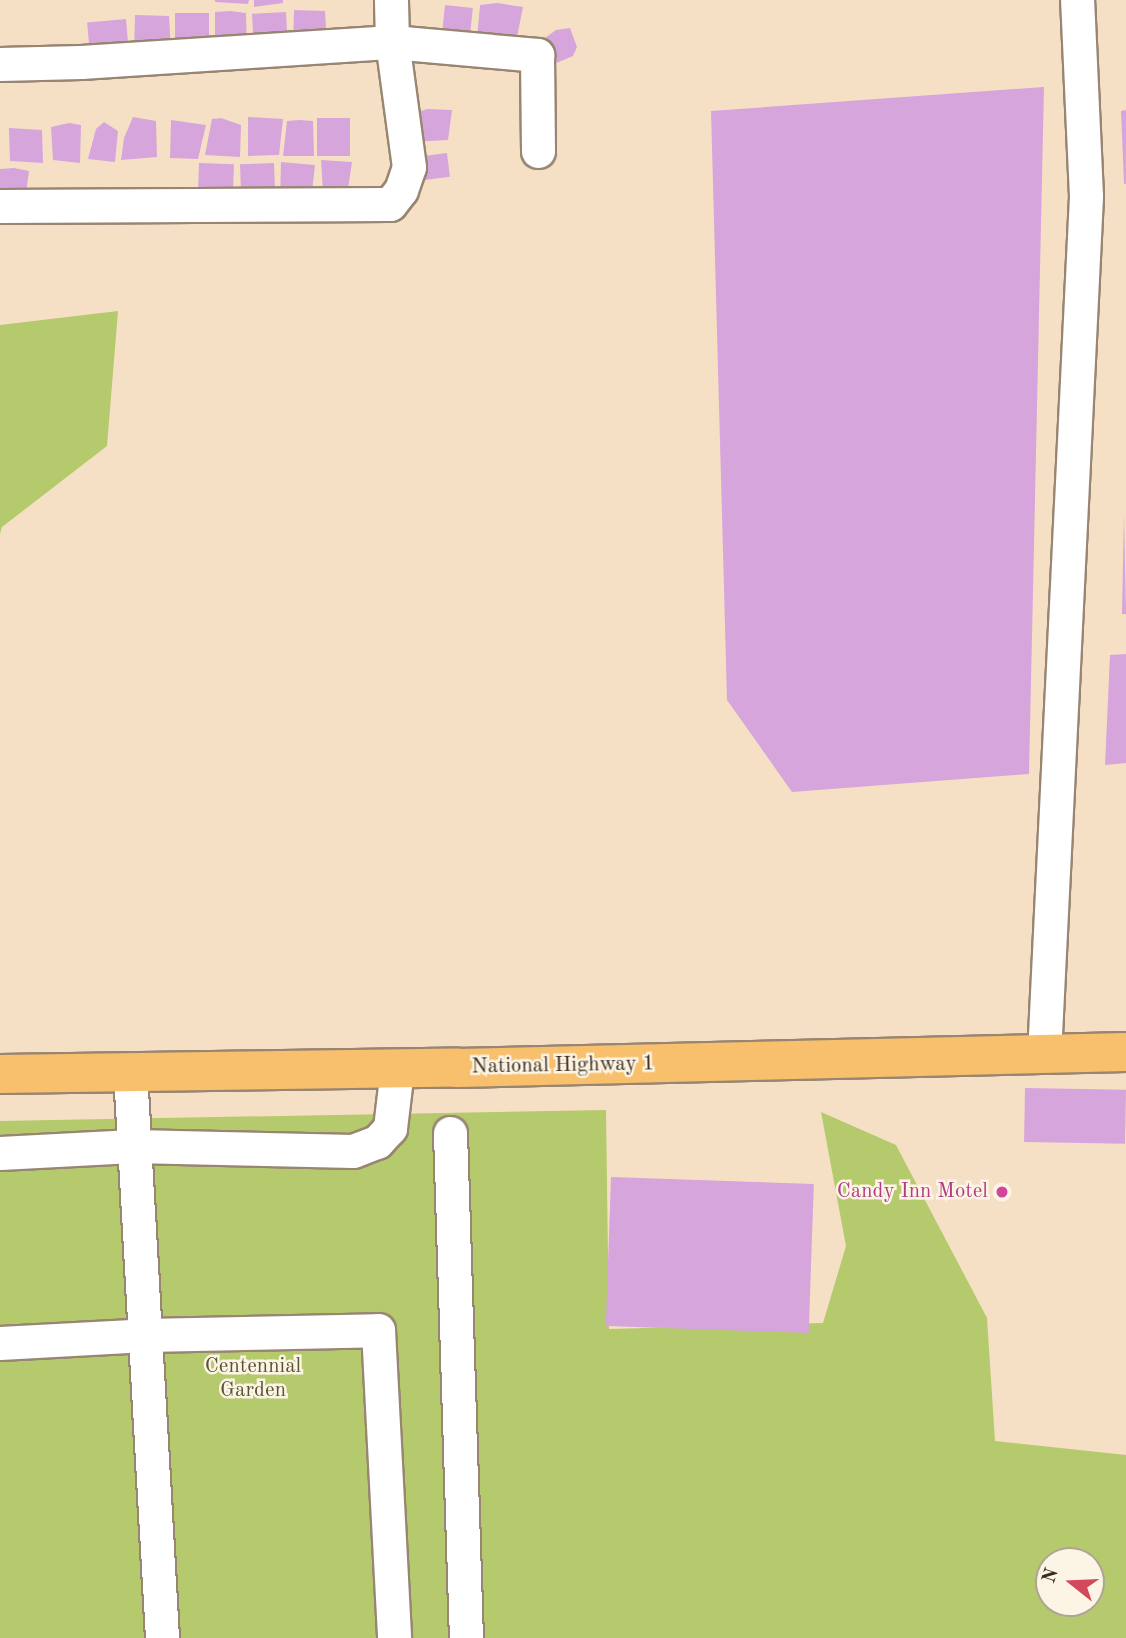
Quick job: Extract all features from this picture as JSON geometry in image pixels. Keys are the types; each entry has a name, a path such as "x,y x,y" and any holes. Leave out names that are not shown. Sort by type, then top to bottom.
{"highway":[{"name":"National Highway 1","path":"0,1074 397,1069 1126,1052"}],"street":[{"path":"0,206 390,204 401,190 409,167 392,42 391,0"},
{"path":"1044,1055 1086,196 1077,0"},
{"path":"0,64 94,62 392,42 537,55 538,151"},
{"path":"0,1153 133,1146 353,1151 377,1142 390,1128 397,1069"},
{"path":"130,1072 162,1638"},
{"path":"450,1133 466,1638"},
{"path":"0,1343 146,1335 378,1331 394,1638"}],"green space":[{"path":"118,311 107,446 2,527 0,534 0,325"},
{"name":"Centennial Garden","path":"606,1110 609,1329 823,1323 846,1246 821,1112 896,1145 987,1318 995,1441 1126,1455 1126,1638 0,1638 0,1121"}],"building":[{"path":"215,0 249,0 248,4"},
{"path":"254,0 283,0 283,3 254,7"},
{"path":"497,3 523,7 515,47 476,49 480,5"},
{"path":"445,5 473,8 469,47 441,44"},
{"path":"294,10 325,11 327,44 293,48"},
{"path":"215,12 246,13 247,51 215,53"},
{"path":"286,12 288,49 254,51 252,14"},
{"path":"175,13 209,13 209,50 175,50"},
{"path":"135,15 169,16 171,51 134,53"},
{"path":"126,19 129,55 90,58 87,22"},
{"path":"570,28 577,47 573,56 544,68 534,46 556,30"},
{"path":"1044,87 1029,774 792,792 727,700 711,111"},
{"path":"427,109 452,110 448,140 410,142 403,118"},
{"path":"1126,110 1126,184 1124,184 1121,111"},
{"path":"133,117 156,121 157,157 121,160 124,138"},
{"path":"248,117 283,119 279,155 248,156"},
{"path":"221,118 241,125 240,157 205,155 212,119"},
{"path":"317,118 350,118 350,156 317,156"},
{"path":"171,120 206,125 198,159 170,158"},
{"path":"287,121 313,121 314,156 283,156"},
{"path":"104,122 118,131 115,162 88,159 96,129"},
{"path":"69,123 81,125 80,163 53,160 51,127"},
{"path":"9,128 42,130 43,163 10,161"},
{"path":"447,153 450,177 420,180 417,157"},
{"path":"321,160 352,162 347,195 323,192"},
{"path":"281,162 315,165 311,200 280,200"},
{"path":"199,163 234,164 233,202 198,201"},
{"path":"274,163 275,199 241,200 240,164"},
{"path":"0,169 29,171 25,201 0,202"},
{"path":"1124,512 1126,614 1122,614"},
{"path":"1126,654 1126,763 1105,765 1110,655"},
{"path":"1025,1088 1126,1090 1125,1144 1024,1142"},
{"path":"611,1177 814,1184 809,1333 606,1326"}],"place":[{"name":"Candy Inn Motel","path":"1002,1192"}]}
